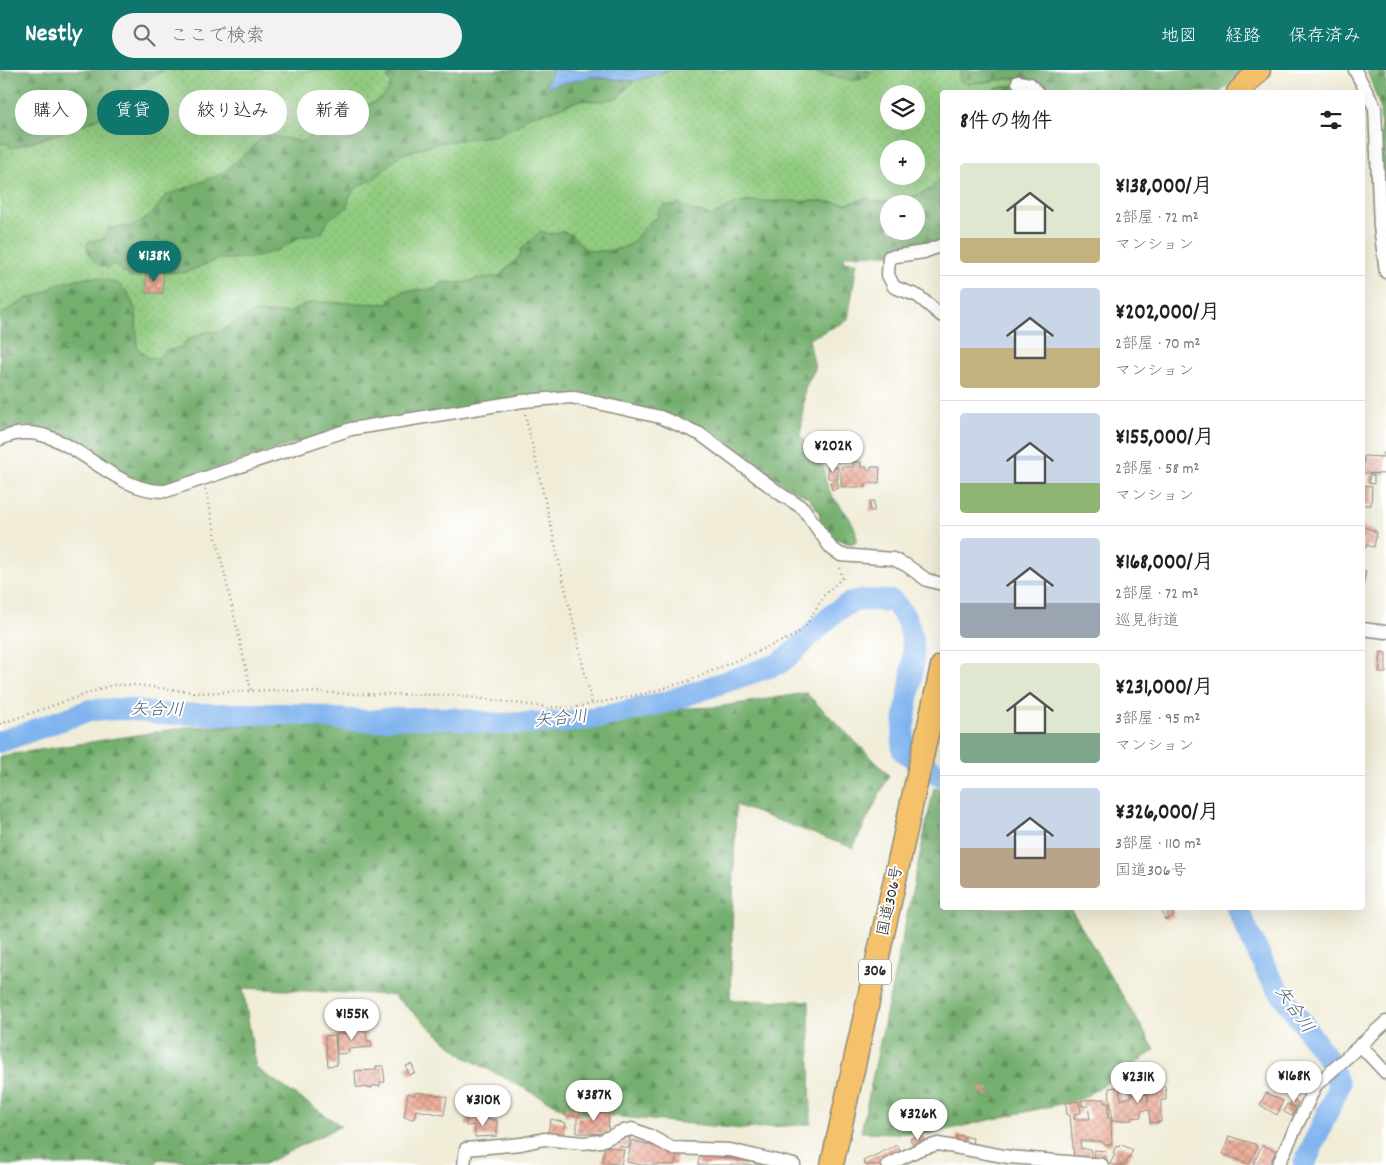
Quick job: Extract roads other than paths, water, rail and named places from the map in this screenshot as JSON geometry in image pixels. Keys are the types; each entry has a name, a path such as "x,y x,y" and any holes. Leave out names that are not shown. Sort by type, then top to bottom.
{"highway":[{"path":"1240,90 1259,70"},
{"name":"国道306号","path":"832,1165 940,675"}],"street":[{"path":"1355,70 1375,108 1380,226 1386,272"},
{"path":"1018,82 1030,84 1035,90"},
{"path":"940,247 924,252 889,257 888,275 894,287 914,293 940,314"},
{"path":"0,439 22,433 40,433 65,445 132,486 148,491 166,491 351,429 523,401 571,397 660,417 700,434 782,495 803,508 831,548 841,555 893,559 906,565 927,580 940,583"},
{"path":"1365,629 1386,632"},
{"path":"1278,1165 1316,1086 1386,1022"},
{"path":"1360,1044 1386,1073"},
{"path":"464,1165 466,1149 544,1140 583,1144 632,1129 672,1148 730,1150 794,1165"},
{"path":"888,1165 920,1148 938,1144 1009,1157 1102,1165"}],"water":[{"path":"553,70 671,70 634,81 591,77 547,87 546,84"}],"waterway":[{"name":"矢合川","path":"0,742 90,710 128,709 158,714 301,714 335,719 372,721 392,718 450,718 497,724 565,722 606,716 663,703 778,664 787,658 838,610 856,601 874,600 892,601 905,617 911,634 912,672 903,732 903,751 940,776"},
{"name":"矢合川","path":"1238,910 1269,976 1330,1062 1339,1086 1304,1165"}]}
